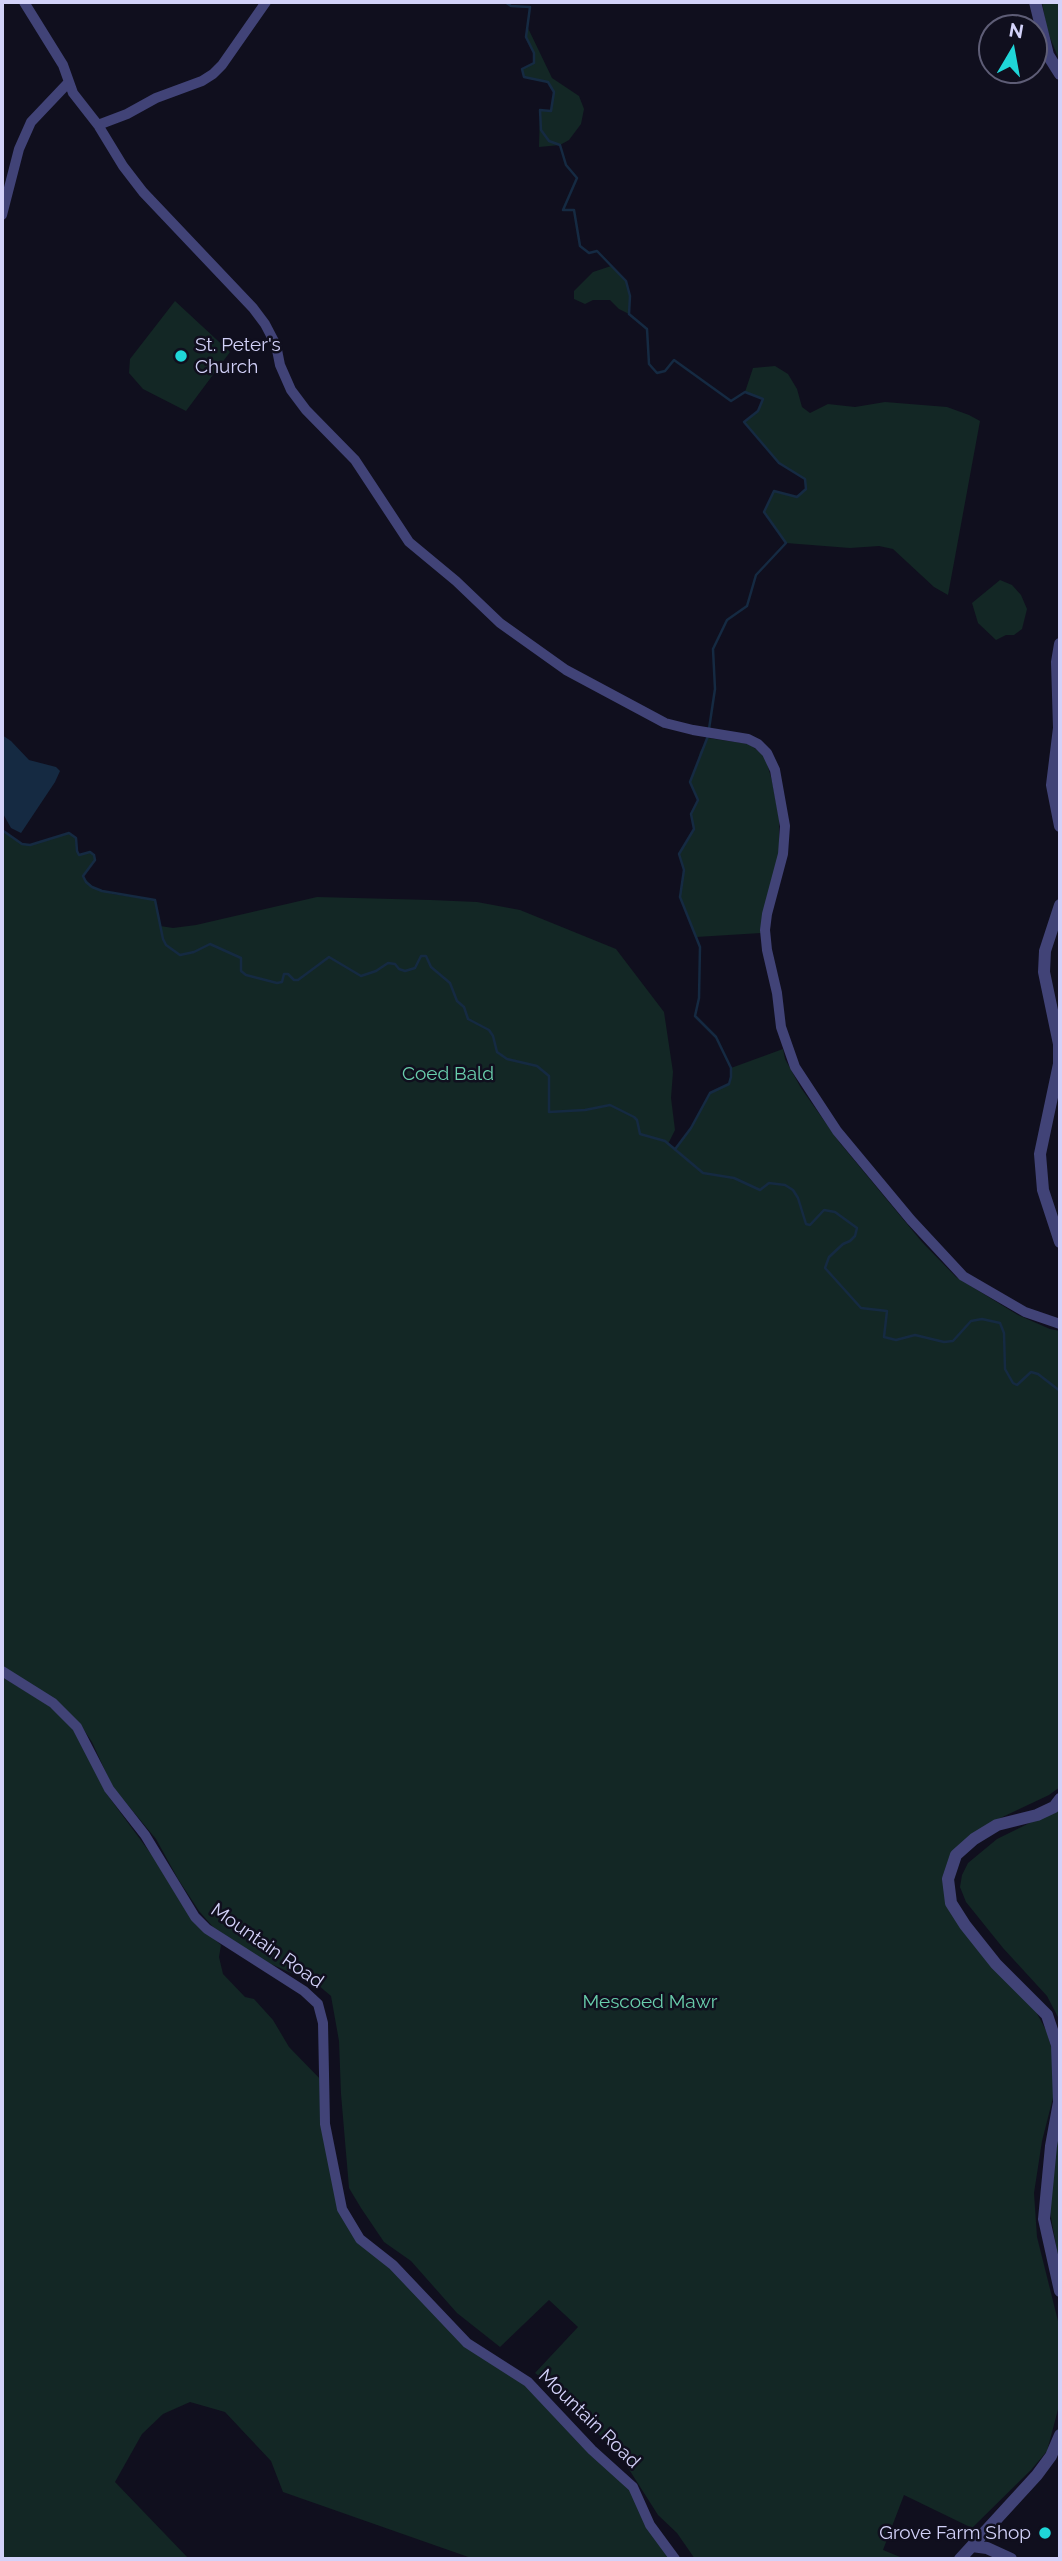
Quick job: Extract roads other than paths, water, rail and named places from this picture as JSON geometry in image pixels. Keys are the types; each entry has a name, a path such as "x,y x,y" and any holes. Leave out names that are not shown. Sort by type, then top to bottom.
{"street":[{"path":"24,2 63,65 68,83 110,147 144,192 258,314 275,345 291,390 306,410 355,460 409,542 456,581 500,623 566,670 666,723 748,739 767,753 775,770 785,839 765,930 780,1027 795,1067 852,1150 963,1276 1025,1312 1060,1324"},
{"path":"98,125 213,74 266,2"},
{"path":"1035,2 1048,55 1060,74"},
{"path":"2,215 19,149 31,122 68,83"},
{"path":"1060,644 1057,662 1059,728 1052,785 1060,826"},
{"path":"1060,905 1045,951 1044,972 1059,1044 1059,1064 1040,1153 1043,1190 1060,1242"},
{"name":"Mountain Road","path":"2,1671 53,1703 78,1727 110,1788 145,1835 201,1923 224,1942 304,1991 318,2004 323,2023 325,2124 342,2209 360,2239 393,2265 467,2343 527,2382 592,2450 633,2487 650,2525 675,2559"},
{"path":"1060,1799 1054,1807 1037,1815 997,1825 974,1839 956,1855 947,1879 951,1903 965,1925 996,1964 1046,2015 1058,2045 1059,2102 1051,2146 1044,2218 1060,2291"},
{"path":"960,2559 1037,2475 1051,2456 1060,2435"},
{"path":"972,2546 987,2548 1011,2559"}],"water":[{"path":"2,735 29,760 56,767 60,771 21,833 11,828 2,812"}],"waterway":[{"path":"505,2 511,6 530,7 526,37 534,53 534,63 522,69 524,77 548,82 554,92 551,111 540,110 541,130 549,141 560,145 566,165 577,178 563,210 574,210 580,246 589,253 597,251 626,281 630,296 629,314 647,329 649,364 657,373 665,371 674,360 731,401 745,392 763,399 758,411 744,422 779,463 805,479 806,489 797,497 774,491 764,512 786,543 756,575 747,606 727,620 713,649 715,689 709,729"},
{"path":"676,1148 691,1128 710,1093 729,1084 731,1077 731,1068 716,1037 695,1016 699,998 700,947 680,897 684,870 679,854 694,829 691,814 698,800 690,782 708,736"},
{"path":"2,830 22,844 30,845 69,833 76,838 79,855 90,852 94,855 95,860 83,876 92,887 155,900 166,945 180,955 210,944 241,958 241,971 246,975 277,983 282,982 284,974 288,974 298,980 329,957 361,976 388,963 405,971 415,968 421,956 426,956 431,967 450,983 468,1019 489,1030 497,1052 507,1059 537,1066 549,1076 549,1112 585,1110 610,1105 634,1117 640,1134 665,1141 703,1173 734,1178 760,1190 769,1183 785,1185 793,1190 798,1198 806,1224 810,1225 824,1210 835,1212 857,1228 855,1236 829,1257 825,1268 861,1308 887,1311 884,1337 896,1340 915,1335 944,1342 953,1341 971,1321 982,1319 1000,1323 1004,1333 1005,1369 1013,1383 1017,1385 1031,1372 1038,1374 1060,1391"}],"place":[{"name":"St. Peter's Church","path":"181,356"},
{"name":"Grove Farm Shop","path":"1045,2533"}],"park label":[{"name":"Coed Bald","path":"448,1074"},
{"name":"Mescoed Mawr","path":"650,2002"}]}
